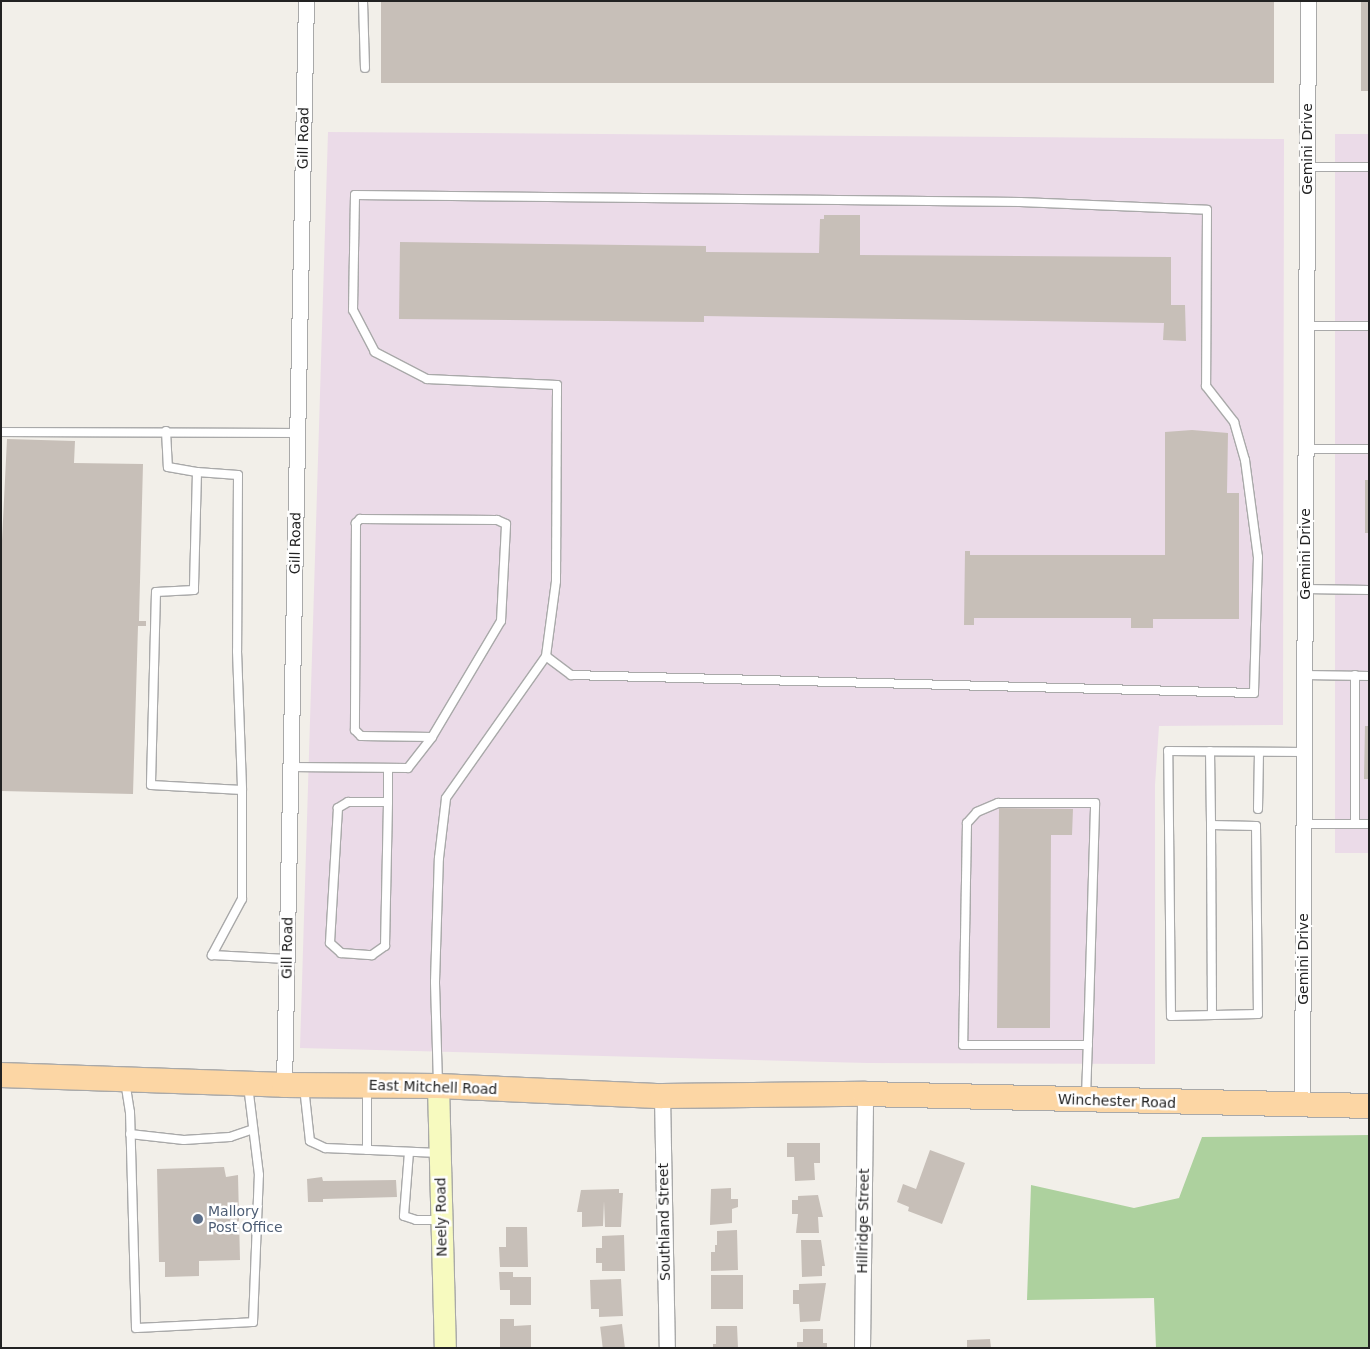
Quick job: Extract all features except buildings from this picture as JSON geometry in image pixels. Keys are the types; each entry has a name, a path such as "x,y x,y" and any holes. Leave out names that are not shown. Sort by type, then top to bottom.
{"main road":[{"name":"East Mitchell Road","path":"1,1076 248,1084 438,1086 662,1096 865,1094"},
{"name":"Winchester Road","path":"865,1094 1302,1106 1369,1106"}],"street":[{"name":"Gill Road","path":"294,1085 287,959 306,1"},
{"name":"Gemini Drive","path":"1302,1106 1308,1"},
{"name":"Neely Road","path":"438,1086 445,1348"},
{"name":"Hillridge Street","path":"862,1348 865,1094"},
{"name":"Southland Street","path":"662,1096 667,1348"}],"lane":[{"path":"362,1 365,68"},
{"path":"1307,167 1369,167"},
{"path":"438,1086 435,972 439,858 446,798 546,656 556,581 557,385 427,379 375,352 353,310 355,195 1000,202 1208,210 1206,386 1234,422 1246,460 1258,557 1254,693 571,675 546,656"},
{"path":"1306,326 1369,326"},
{"path":"166,431 168,468 238,475 237,651 242,790 242,899 212,955 287,959"},
{"path":"1,432 166,431 297,433"},
{"path":"1305,449 1369,449"},
{"path":"197,472 194,590 156,592 151,785 242,790"},
{"path":"290,767 408,768 432,737 501,621 504,606 506,524 497,520 360,519 356,523 355,730 361,736 432,737"},
{"path":"1305,589 1369,590"},
{"path":"1304,675 1369,676"},
{"path":"1355,675 1355,824"},
{"path":"1212,825 1256,826 1258,1014 1171,1016 1168,751 1304,752"},
{"path":"1210,752 1212,1015"},
{"path":"1258,809 1259,752"},
{"path":"388,768 388,802 385,946 372,955 341,953 330,943 338,808 348,802 388,802"},
{"path":"1086,1100 1088,1045 1095,803 998,803 977,812 967,823 963,1045 1088,1045"},
{"path":"1304,824 1369,824"},
{"path":"124,1079 130,1134 136,1328 253,1322 259,1175 248,1084"},
{"path":"294,1085 310,1141 325,1148 440,1153"},
{"path":"367,1085 367,1150"},
{"path":"130,1134 184,1140 230,1137 254,1129"},
{"path":"409,1152 404,1216 416,1220 441,1220"}],"shaded area":[{"path":"328,132 1284,139 1283,725 1159,726 1155,785 1155,1064 867,1063 300,1048"},
{"path":"1335,134 1369,134 1369,853 1335,853"}],"green space":[{"path":"1369,1135 1369,1348 1156,1348 1154,1298 1027,1300 1031,1185 1134,1208 1179,1198 1202,1137"}],"place":[{"name":"Mallory Post Office","path":"198,1219"}]}
